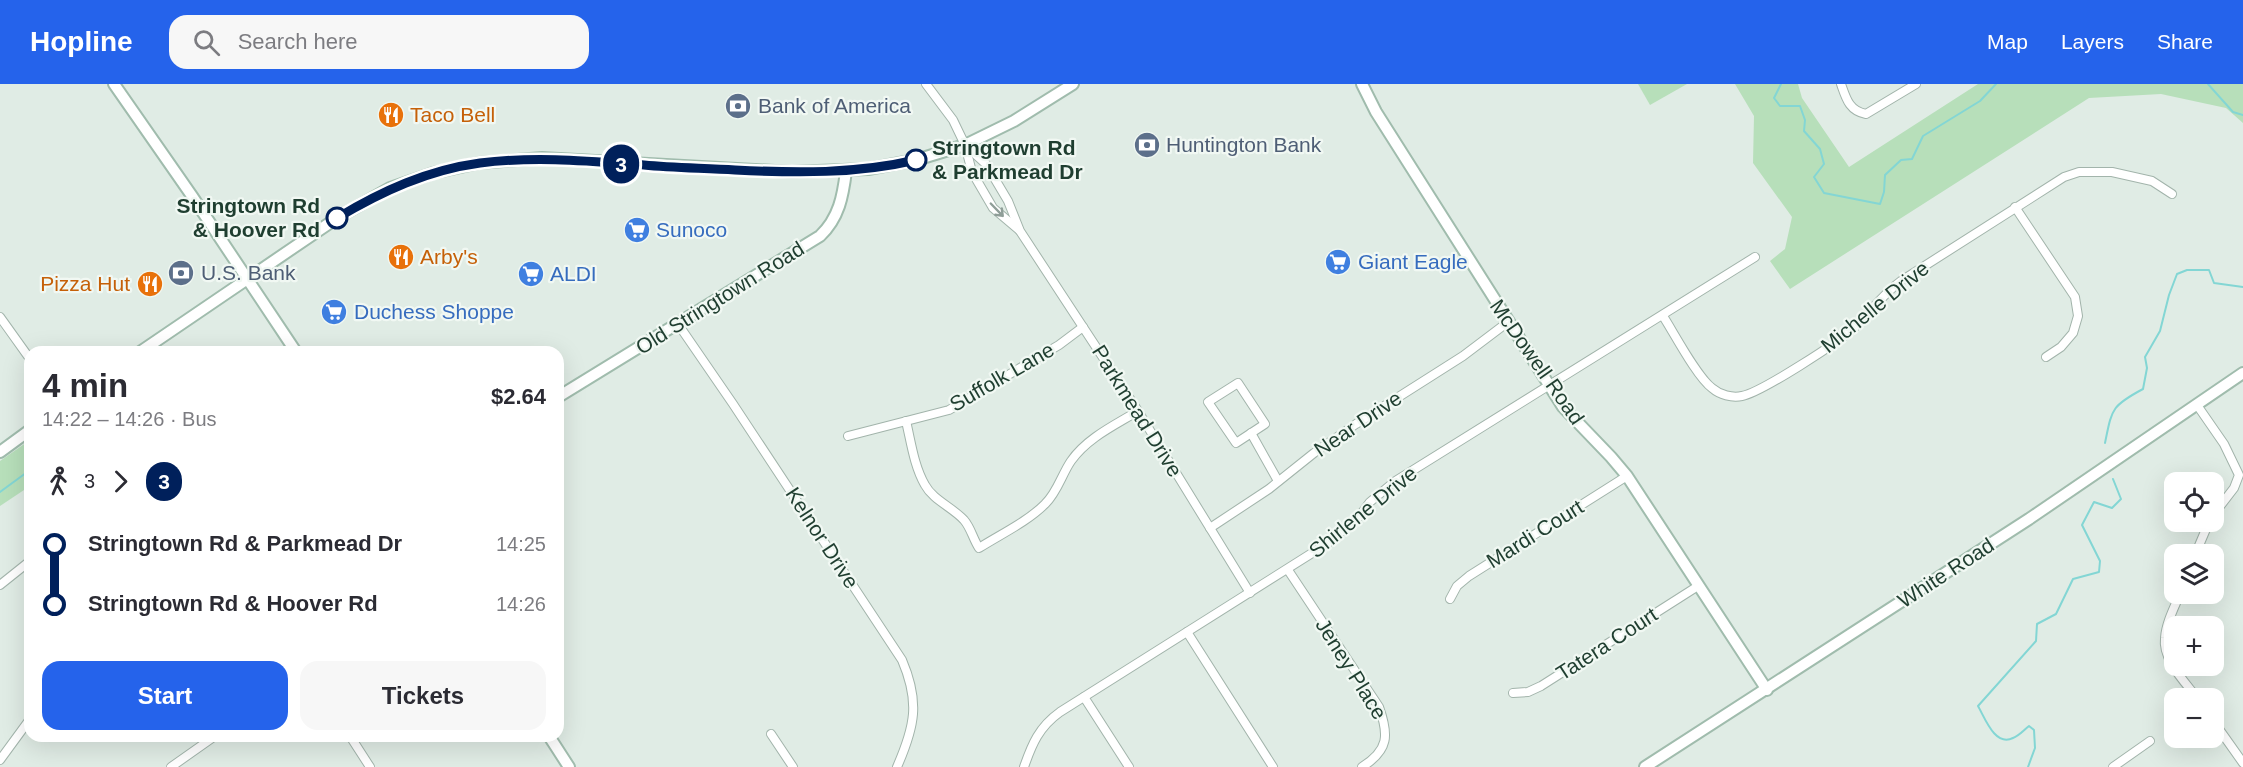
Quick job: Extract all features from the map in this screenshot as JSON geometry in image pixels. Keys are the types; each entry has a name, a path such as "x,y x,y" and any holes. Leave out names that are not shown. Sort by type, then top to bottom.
{"street":[{"path":"114,84 292,346"},
{"name":"Parkmead Drive","path":"926,84 953,120 965,146 972,172 993,208 1020,231"},
{"path":"149,346 337,218 382,192 433,173 479,163 542,158 756,171 846,171 892,166 965,146 1005,126 1073,84"},
{"name":"McDowell Road","path":"1362,84 1376,112 1548,384 1570,416 1611,457 1626,476 1767,690"},
{"path":"1841,84 1852,108 1858,113 1866,114 1916,84"},
{"name":"Parkmead Drive","path":"965,146 986,164 1008,201 1020,231 1138,411 1250,593"},
{"name":"Old Stringtown Road","path":"564,392 794,253 825,231 839,208 846,171"},
{"name":"Michelle Drive","path":"1663,316 1705,382 1722,394 1744,396 1763,387 1840,339 1856,326 1886,292 2064,177 2079,172 2098,171 2152,181 2172,194"},
{"path":"2015,207 2074,297 2078,316 2073,333 2061,347 2046,357"},
{"name":"Shirlene Drive","path":"1024,767 1031,745 1043,726 1060,712 1328,543 1358,518 1370,502 1394,482 1755,257"},
{"path":"0,317 24,351"},
{"name":"Near Drive","path":"1210,528 1356,424 1463,356 1508,322"},
{"name":"Kelnor Drive","path":"678,324 902,660 912,688 914,717 911,732 897,767"},
{"name":"Suffolk Lane","path":"848,436 949,410 1059,345 1083,327"},
{"name":"White Road","path":"1645,767 2029,519 2243,373"},
{"path":"1238,383 1265,424 1251,434 1236,443 1209,402 1238,383"},
{"path":"2197,405 2224,444 2239,475 2234,488 2224,501"},
{"path":"906,421 926,487 970,527 972,537 979,548 1046,504 1072,460 1082,448 1138,411"},
{"path":"0,452 24,434"},
{"path":"1251,434 1278,481"},
{"name":"Mardi Court","path":"1450,599 1457,586 1469,576 1626,476"},
{"path":"0,585 24,566"},
{"name":"Jeney Place","path":"1288,570 1379,707 1386,727 1386,738 1383,747 1362,767"},
{"name":"Tatera Court","path":"1513,693 1528,692 1541,687 1698,586"},
{"path":"2176,604 2167,629 2165,647 2171,661 2190,688"},
{"path":"1187,632 1273,767"},
{"path":"1084,697 1129,767"},
{"path":"0,760 24,727"},
{"path":"771,734 793,767"},
{"path":"2224,736 2243,763"},
{"path":"2113,767 2150,741"},
{"path":"171,767 206,742"},
{"path":"354,742 370,767"},
{"path":"553,742 569,767"}],"green space":[{"path":"1638,84 1687,84 1650,105"},
{"path":"1735,84 1798,84 1802,98 1849,167 1978,84 2243,84 2243,123 2226,108 2161,94 2089,98 1790,289 1770,261 1785,249 1792,217 1753,163 1754,116"},
{"path":"24,444 24,490 0,506 0,461"}],"waterway":[{"path":"1781,84 1774,98 1780,106 1800,106 1805,120 1804,131 1820,149 1824,164 1814,177 1824,193 1880,204 1884,192 1885,175 1901,160 1912,159 1923,136 1980,101 1996,84"},
{"path":"2208,84 2233,112 2243,115"},
{"path":"2105,443 2109,423 2115,410 2125,400 2143,389 2147,368 2145,357 2160,331 2177,274 2187,270 2209,270 2214,283 2243,287"},
{"path":"0,492 24,474"},
{"path":"2028,767 2035,748 2034,730 2029,726 2015,737 2007,740 2001,738 1991,730 1978,706 2036,641 2037,624 2056,614 2073,579 2099,572 2100,561 2082,525 2094,502 2112,508 2121,499 2113,479"}],"bus line":[{"name":"3","path":"337,218 390,188 433,173 479,163 542,158 816,173 892,166 916,160"}],"place":[{"name":"Bank of America","path":"738,106"},
{"name":"Taco Bell","path":"391,115"},
{"name":"Huntington Bank","path":"1147,145"},
{"name":"Stringtown Rd & Parkmead Dr","path":"916,160"},
{"name":"Stringtown Rd & Hoover Rd","path":"337,218"},
{"name":"Sunoco","path":"637,230"},
{"name":"Arby's","path":"401,257"},
{"name":"Giant Eagle","path":"1338,262"},
{"name":"U.S. Bank","path":"181,273"},
{"name":"ALDI","path":"531,274"},
{"name":"Pizza Hut","path":"150,284"},
{"name":"Duchess Shoppe","path":"334,312"}]}
